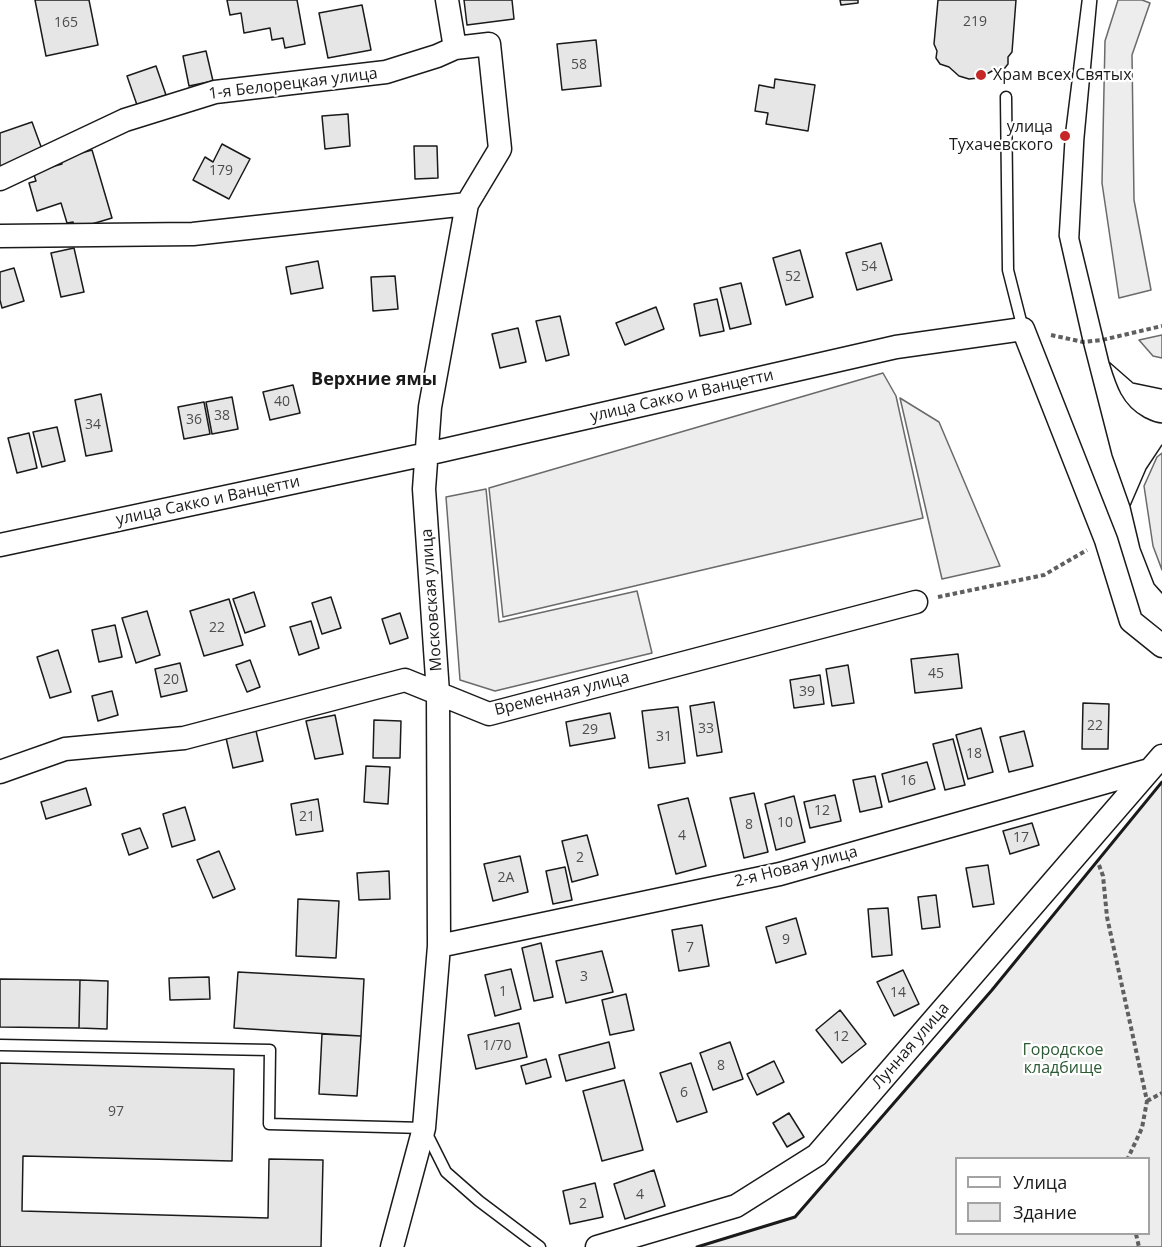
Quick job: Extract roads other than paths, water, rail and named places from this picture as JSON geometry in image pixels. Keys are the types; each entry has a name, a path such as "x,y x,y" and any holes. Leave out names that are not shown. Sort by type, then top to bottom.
{"street":[{"path":"447,0 455,48"},
{"name":"Московская улица","path":"392,1247 424,1128 439,946 438,693 424,489 430,406 467,204 500,149 489,44 455,48"},
{"name":"1-я Белорецкая улица","path":"0,179 125,120 215,92 386,72 455,48"},
{"path":"0,236 193,234 467,204"},
{"path":"1023,329 1106,540 1131,621 1162,646"},
{"name":"улица Сакко и Ванцетти","path":"0,545 427,454 896,346 1023,329"},
{"name":"Временная улица","path":"0,772 65,749 184,738 405,680 489,714 916,602"},
{"name":"2-я Новая улица","path":"439,946 780,874 1156,763"},
{"name":"Лунная улица","path":"597,1247 736,1206 817,1155 1156,763"}],"lane":[{"path":"1006,97 1008,270 1023,329"},
{"path":"0,1045 270,1050 268,1124 424,1128 446,1172 479,1201 540,1247"}],"tram line":[{"path":"1082,0 1065,136 1059,236 1112,455 1130,506 1140,548 1154,584 1162,593"},
{"path":"1097,0 1084,140 1079,238 1109,362 1133,383 1162,389"},
{"path":"1109,362 1117,386 1130,407 1144,417 1162,423"},
{"path":"1130,506 1146,469 1162,445"}],"place":[{"name":"Храм всех Святых","path":"981,75"},
{"name":"улица Тухачевского","path":"1065,136"}],"district":[{"name":"Верхние ямы","path":"374,380"}],"park label":[{"name":"Городское кладбище","path":"1063,1059"}]}
